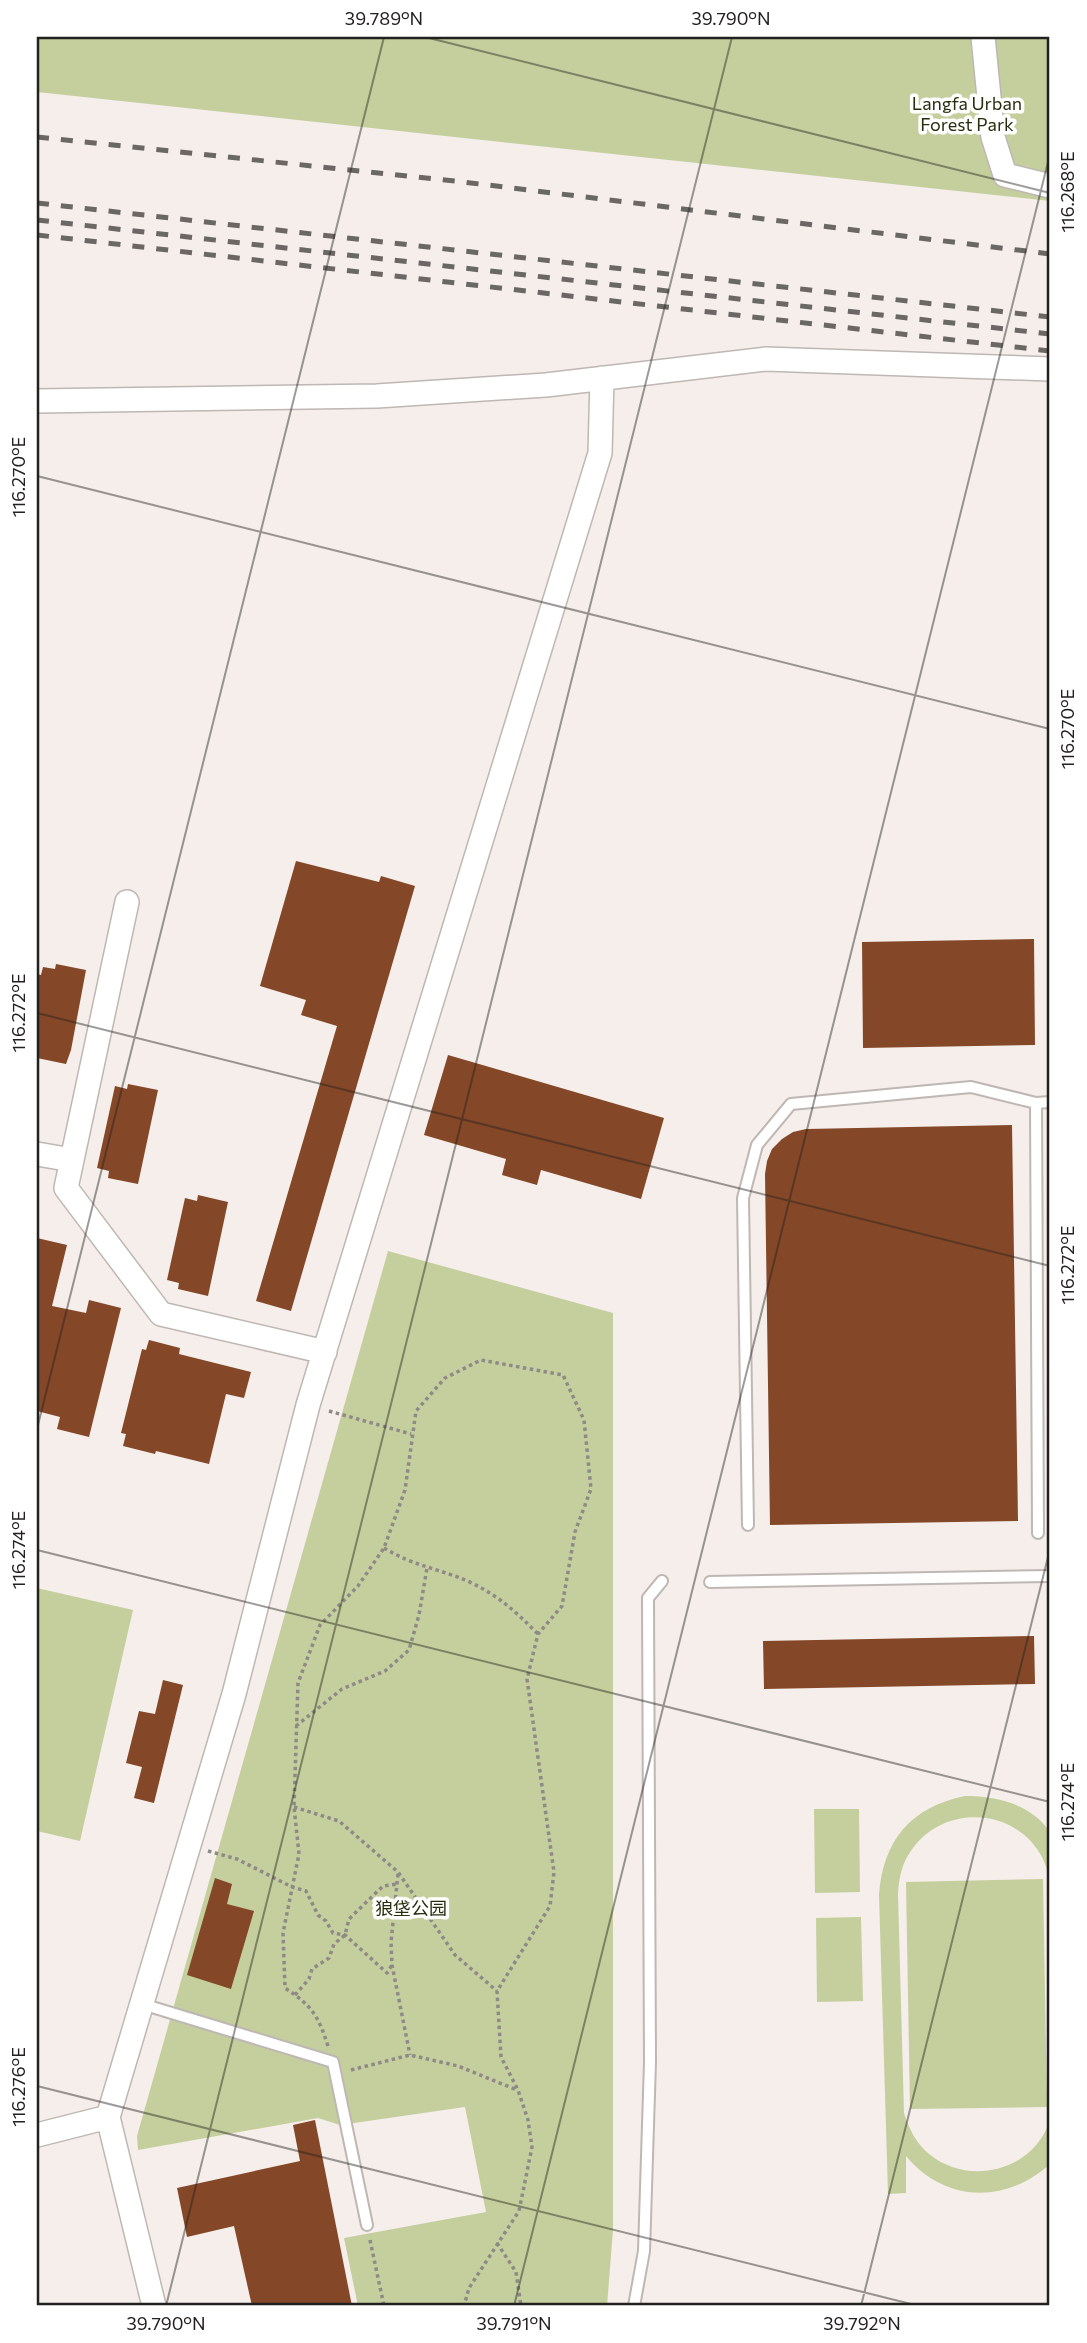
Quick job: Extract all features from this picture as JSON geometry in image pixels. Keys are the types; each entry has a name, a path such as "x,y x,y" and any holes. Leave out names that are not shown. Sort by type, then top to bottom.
{"street":[{"path":"983,37 993,137 1005,176 1050,186"},
{"path":"37,401 377,396 546,385 766,359 1050,369"},
{"path":"154,2306 108,2117 234,1694 308,1405 600,453 603,378"},
{"path":"127,902 66,1188 161,1314 325,1352"},
{"path":"37,1154 72,1160"},
{"path":"37,2135 108,2117"}],"lane":[{"path":"748,1525 743,1198 757,1145 791,1104 971,1087 1036,1103 1050,1102"},
{"path":"1036,1103 1038,1533"},
{"path":"710,1582 1050,1576"},
{"path":"634,2306 644,2251 650,2062 648,1598 662,1581"},
{"path":"142,2004 333,2062 367,2225"}],"path":[{"path":"333,2062 322,2026 306,2001 285,1988 283,1933 299,1854 295,1807 298,1683 320,1625 358,1586 384,1548 405,1490 415,1411 445,1378 481,1360 563,1375 584,1420 591,1489 575,1532 562,1606 538,1633 527,1679 554,1872 550,1906 497,1991 501,2057 518,2090 528,2120 532,2147 519,2211 469,2288 464,2306"},
{"path":"308,1405 411,1434"},
{"path":"384,1548 405,1561 469,1582 500,1598 538,1633"},
{"path":"296,1726 342,1689 385,1671 409,1650 419,1615 427,1568"},
{"path":"295,1807 339,1821 398,1872 455,1955 497,1991"},
{"path":"189,1846 237,1858 292,1887 306,1891 318,1914 333,1933 345,1935 387,1973 392,1965"},
{"path":"398,1872 391,1942 392,1965 410,2054"},
{"path":"295,1995 309,1979 312,1969 329,1958 334,1944 345,1935 349,1919 383,1886 397,1884"},
{"path":"335,2074 410,2054 458,2066 518,2090"},
{"path":"367,2225 384,2306"},
{"path":"497,2243 516,2272 521,2306"}],"green space":[{"name":"Langfa Urban Forest Park","path":"37,37 1050,37 1050,201 37,92"},
{"name":"狼垡公园","path":"388,1251 613,1313 613,2230 607,2306 358,2306 344,2238 486,2212 465,2107 340,2125 318,2118 138,2150 137,2136"},
{"path":"37,1588 133,1610 80,1841 37,1831"},
{"path":"965,1796 1012,1803 1042,1822 1050,1832 1050,1887 1043,1859 1032,1842 1017,1829 1000,1821 962,1818 944,1824 927,1833 909,1853 902,1870 898,1894 904,2113 920,2145 929,2154 945,2164 963,2170 981,2171 1015,2162 1030,2151 1042,2137 1050,2120 1050,2164 1033,2177 1014,2186 976,2193 939,2183 906,2156 906,2193 888,2194 879,1895 882,1875 894,1842 903,1829 929,1808"},
{"path":"814,1809 859,1809 860,1892 815,1893"},
{"path":"1043,1879 1047,2107 910,2109 906,1882"},
{"path":"861,1917 863,2001 817,2002 816,1918"}],"building":[{"path":"296,861 379,882 381,876 415,886 291,1311 256,1301 337,1026 301,1015 306,1000 260,986"},
{"path":"1034,939 1035,1045 863,1048 862,942"},
{"path":"56,964 86,970 66,1064 37,1058 37,974 41,975 43,967 55,969"},
{"path":"448,1055 664,1118 641,1199 541,1170 537,1185 502,1175 506,1159 424,1135"},
{"path":"128,1084 158,1090 138,1184 108,1178 109,1171 97,1168 115,1086 127,1089"},
{"path":"1012,1125 1018,1521 770,1525 765,1174 772,1149 793,1132 806,1129"},
{"path":"198,1195 228,1202 208,1296 178,1289 179,1283 167,1280 185,1198 197,1201"},
{"path":"37,1238 67,1245 52,1306 86,1313 89,1300 121,1308 89,1437 57,1429 60,1417 37,1411"},
{"path":"149,1340 180,1348 179,1354 251,1372 244,1398 226,1394 209,1464 123,1446 126,1434 121,1433 142,1349 146,1350"},
{"path":"1034,1636 1035,1684 764,1689 763,1641"},
{"path":"163,1680 183,1685 154,1803 134,1798 142,1767 126,1763 139,1711 155,1714"},
{"path":"215,1878 232,1884 227,1904 254,1911 231,1989 187,1975"},
{"path":"315,2120 352,2306 252,2306 234,2226 187,2237 177,2188 300,2161 293,2125"}],"railway":[{"path":"37,137 455,181 1050,254"},
{"path":"37,203 1050,317"},
{"path":"37,220 1050,334"},
{"path":"37,235 1050,351"}]}
